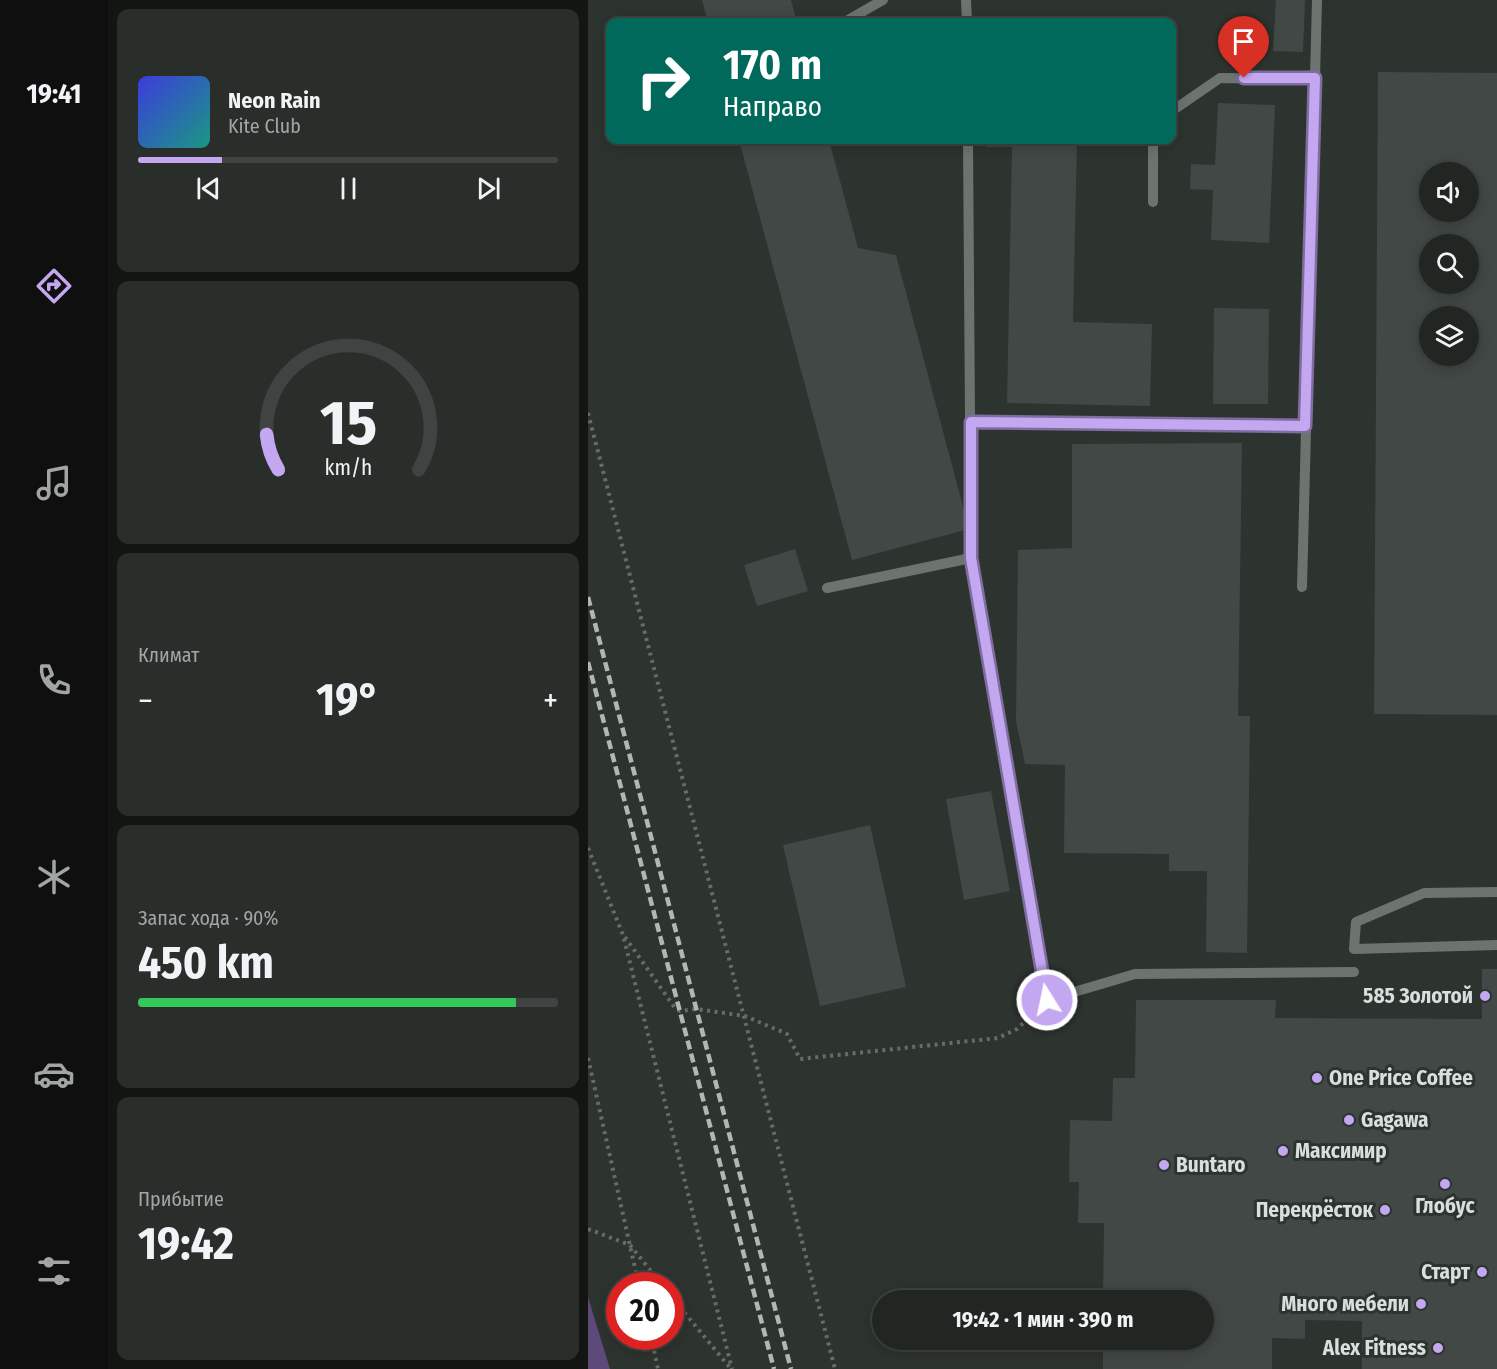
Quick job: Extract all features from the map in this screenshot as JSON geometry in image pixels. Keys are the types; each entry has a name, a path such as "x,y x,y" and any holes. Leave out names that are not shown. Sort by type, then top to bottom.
{"lane":[{"path":"852,18 883,0"},
{"path":"966,0 967,18"},
{"path":"1302,587 1317,0"},
{"path":"1176,108 1220,78 1315,78"},
{"path":"968,144 971,558 1047,1000 1135,974 1354,972"},
{"path":"1152,144 1153,202"},
{"path":"971,422 1305,426"},
{"path":"827,588 971,558"},
{"path":"1497,892 1424,893 1356,922 1354,949 1497,945"}],"path":[{"path":"588,413 835,1369"},
{"path":"588,848 623,935 731,1369"},
{"path":"623,935 675,1008 680,1011 696,1009 745,1017 787,1034 800,1059 998,1038 1017,1029 1047,1000"},
{"path":"588,1058 636,1272"},
{"path":"588,1229 630,1245 652,1272"},
{"path":"684,1312 731,1369"},
{"path":"654,1350 658,1369"}],"shaded area":[{"path":"588,1297 610,1369 588,1369"}],"building":[{"path":"702,0 791,0 796,18 707,18"},
{"path":"1276,0 1305,0 1303,52 1273,51"},
{"path":"1378,72 1497,73 1497,715 1374,714"},
{"path":"1218,103 1275,105 1269,243 1211,240 1213,190 1190,189 1191,164 1215,165"},
{"path":"740,144 830,144 858,248 896,255 969,529 852,560"},
{"path":"986,144 1077,144 1073,322 1152,324 1150,406 1007,403 1012,147 986,147"},
{"path":"1214,308 1269,309 1268,404 1213,404"},
{"path":"1242,443 1238,716 1250,716 1247,953 1206,952 1207,871 1169,871 1169,854 1064,853 1065,765 1025,764 1016,721 1018,550 1072,548 1072,444"},
{"path":"795,549 808,591 757,606 744,565"},
{"path":"991,791 1010,891 964,900 946,799"},
{"path":"870,825 906,987 820,1006 783,845"},
{"name":"Максимир","path":"1482,969 1497,969 1497,1369 1362,1369 1362,1321 1305,1320 1305,1339 1272,1338 1272,1369 1103,1369 1103,1350 1214,1350 1214,1290 1103,1290 1104,1223 1078,1223 1079,1182 1069,1182 1070,1120 1112,1121 1113,1078 1135,1078 1136,1000 1276,1000 1275,1018 1482,1019"}],"railway":[{"path":"588,597 791,1369"},
{"path":"588,662 774,1369"}],"place":[{"name":"585 Золотой","path":"1485,996"},
{"name":"One Price Coffee","path":"1317,1078"},
{"name":"Gagawa","path":"1349,1120"},
{"name":"Максимир","path":"1283,1151"},
{"name":"Buntaro","path":"1164,1165"},
{"name":"Глобус","path":"1445,1184"},
{"name":"Перекрёсток","path":"1385,1210"},
{"name":"Старт","path":"1482,1272"},
{"name":"Много мебели","path":"1421,1304"},
{"name":"Alex Fitness","path":"1438,1348"}],"route":[{"path":"1047,1000 971,558 971,422 1305,426 1315,78 1244,78"}]}
